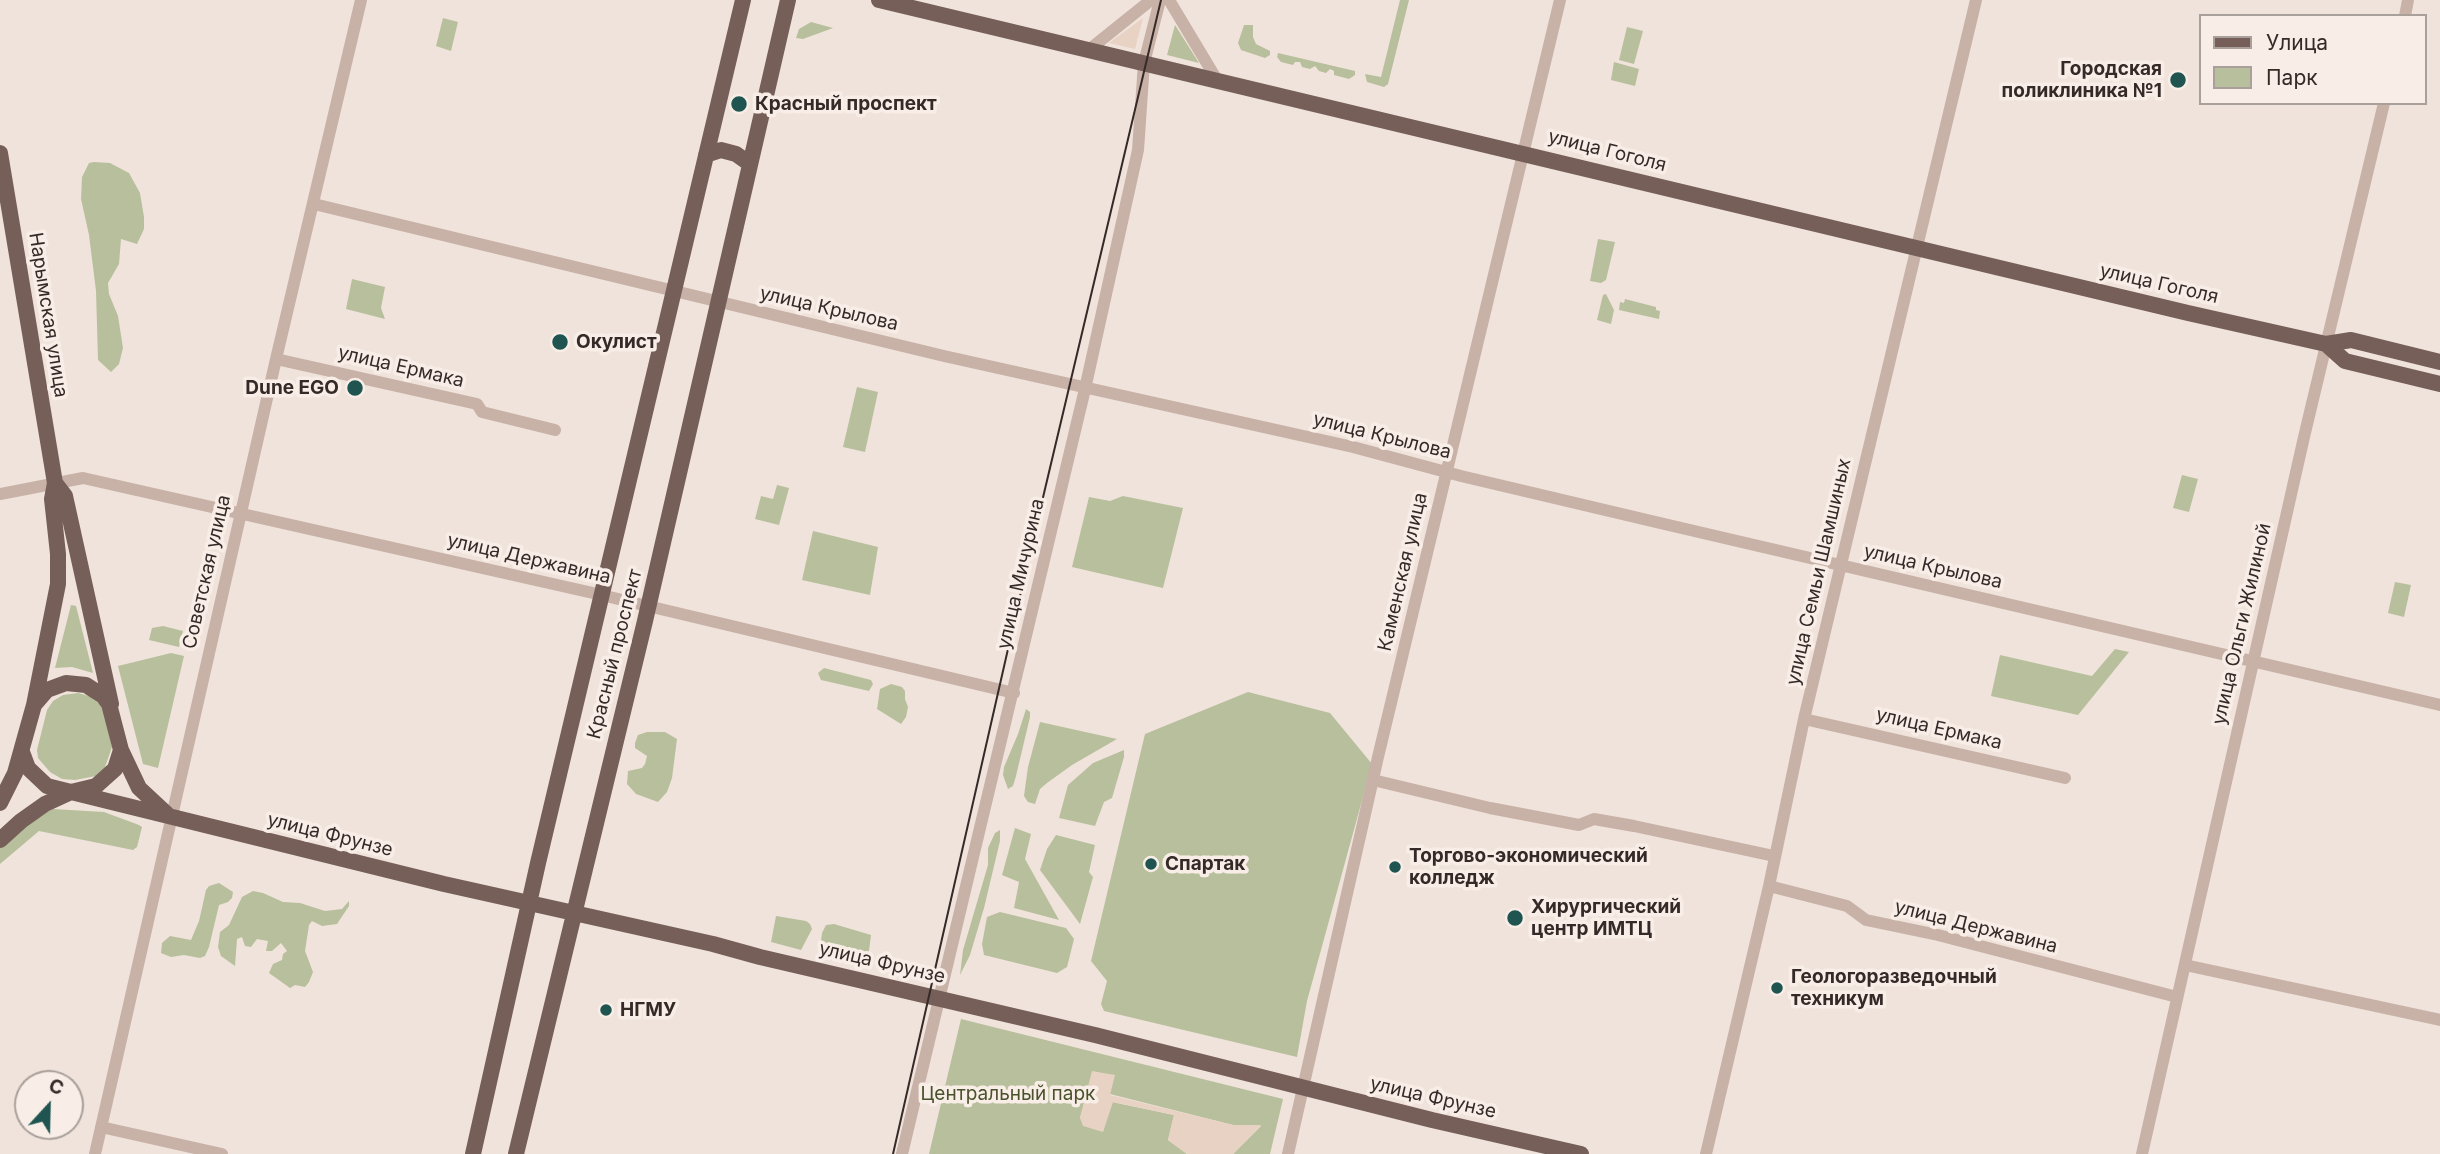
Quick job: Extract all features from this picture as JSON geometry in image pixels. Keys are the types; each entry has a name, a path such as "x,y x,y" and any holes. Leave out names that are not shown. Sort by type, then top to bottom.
{"main road":[{"name":"Красный проспект","path":"473,1154 528,903 743,0"},
{"name":"Красный проспект","path":"516,1154 648,607 788,0"},
{"name":"улица Гоголя","path":"879,0 2326,344 2351,340 2440,362"},
{"path":"706,155 721,150 736,154 750,164"},
{"name":"Нарымская улица","path":"0,153 55,483 52,499 58,554 58,584 34,705"},
{"name":"улица Гоголя","path":"2326,344 2345,361 2440,384"},
{"name":"Нарымская улица","path":"55,483 65,496 113,714"},
{"path":"0,803 22,752 34,705 47,690 66,683 76,683 86,685 103,696 113,714 121,750 114,769 103,781 88,790 71,792 55,789 40,781 28,768 22,752"},
{"name":"улица Фрунзе","path":"121,750 139,788 172,818"},
{"path":"0,840 45,804 71,792"},
{"name":"улица Фрунзе","path":"71,792 528,903 1095,1035 1432,1120 1581,1154"}],"street":[{"name":"Советская улица","path":"95,1154 276,359 362,0"},
{"path":"1090,50 1152,0"},
{"name":"улица Мичурина","path":"902,1154 1085,389 1138,150 1144,63 1160,0"},
{"path":"1169,0 1217,80"},
{"name":"Каменская улица","path":"1289,1154 1329,965 1560,0"},
{"name":"улица Семьи Шамшиных","path":"1706,1154 1769,886 1804,719 1976,0"},
{"name":"улица Ольги Жилиной","path":"2141,1154 2252,661 2384,105"},
{"name":"улица Крылова","path":"314,204 1085,389 1353,447 1842,566 2440,705"},
{"name":"улица Ермака","path":"276,359 477,404 482,412 555,430"},
{"name":"улица Державина","path":"0,494 83,478 602,595 1014,693"},
{"name":"улица Ермака","path":"1804,719 2065,778"},
{"path":"1373,780 1490,808 1579,825 1594,819 1774,856"},
{"name":"улица Державина","path":"1769,886 1847,905 1866,920 1938,935 2177,997"},
{"path":"2185,965 2440,1020"},
{"path":"101,1127 222,1154"}],"green space":[{"path":"1400,0 1409,0 1388,84 1384,87 1367,82 1365,74 1381,77"},
{"path":"443,18 458,22 451,51 436,46"},
{"path":"811,22 833,28 803,39 796,38 799,29"},
{"path":"1175,25 1199,63 1167,55"},
{"path":"1244,25 1253,25 1256,44 1270,51 1270,55 1265,58 1241,50 1238,43"},
{"path":"1627,27 1643,31 1634,64 1619,60"},
{"path":"1278,53 1355,71 1355,75 1349,79 1334,75 1334,71 1330,69 1326,73 1315,66 1310,69 1302,67 1300,62 1293,65 1281,62 1277,57"},
{"path":"1614,62 1639,69 1635,86 1611,80"},
{"path":"89,163 110,163 129,173 140,193 144,217 144,229 137,244 121,239 119,264 108,283 109,294 118,316 123,348 119,364 111,372 98,360 96,291 89,235 81,199 82,177"},
{"path":"1598,239 1615,242 1606,280 1601,283 1590,281"},
{"path":"352,279 385,287 381,308 385,319 346,309"},
{"path":"1606,294 1614,310 1611,324 1597,320 1603,295"},
{"path":"1625,299 1656,307 1656,310 1660,311 1659,319 1619,310 1620,302 1624,303"},
{"path":"857,387 878,392 865,452 843,447"},
{"path":"2182,475 2198,479 2189,512 2173,508"},
{"path":"777,485 789,488 779,525 755,519 761,496 773,499"},
{"path":"1123,496 1183,508 1163,588 1072,567 1089,497 1110,501"},
{"path":"813,531 878,547 870,595 802,580"},
{"path":"2395,582 2411,585 2404,617 2388,613"},
{"path":"71,605 76,606 93,673 72,667 55,668"},
{"path":"163,626 183,631 179,647 149,640 152,628"},
{"path":"2115,649 2129,652 2078,715 1991,696 2000,655 2092,676"},
{"path":"171,653 184,656 158,768 143,764 118,666"},
{"path":"824,668 871,680 873,684 869,691 821,680 818,673"},
{"path":"891,684 902,687 905,691 908,707 901,724 877,709 880,689"},
{"name":"Спартак","path":"1248,692 1330,713 1372,764 1307,1001 1297,1057 1104,1011 1101,1004 1107,981 1091,961 1145,734"},
{"path":"78,693 89,696 101,705 112,747 104,770 96,776 75,780 62,779 50,772 38,758 37,750 47,710 53,701 63,695"},
{"path":"1026,709 1030,712 1030,717 1013,786 1008,789 1003,775 1004,767"},
{"path":"1040,722 1117,739 1047,783 1040,789 1035,804 1028,802 1024,796 1028,767"},
{"path":"665,732 677,739 672,778 667,792 658,802 636,794 627,784 628,771 642,768 645,764 647,756 635,748 635,743 638,735"},
{"path":"1124,750 1112,798 1104,802 1095,826 1059,818 1068,785 1093,763"},
{"path":"53,809 104,812 139,825 142,827 137,847 133,850 39,831 0,864 0,845 23,823"},
{"path":"1015,828 1031,834 1025,859 1059,920 1014,908 1019,882 1002,875"},
{"path":"1000,830 1000,841 984,908 970,955 960,975 963,950 988,865 988,848 995,833"},
{"path":"1056,835 1095,845 1089,872 1093,877 1080,924 1040,870 1047,849"},
{"path":"219,883 233,892 232,898 219,905 205,956 171,957 161,953 162,943 170,936 191,940 199,921 206,890"},
{"path":"253,891 283,902 300,903 325,911 342,909 349,901 349,906 337,924 322,926 312,921 309,925 305,951 313,972 305,987 295,985 290,988 269,973 273,964 282,960 287,951 281,943 272,951 266,951 268,941 257,939 251,947 245,946 242,937 237,939 235,966 221,956 218,947 220,932 229,925 242,897"},
{"path":"1000,912 1066,928 1074,939 1067,967 1057,973 984,955 982,944 987,917"},
{"path":"776,916 810,924 812,929 801,950 771,942"},
{"path":"834,924 871,935 867,966 840,962 825,955 820,949 826,925"},
{"name":"Центральный парк","path":"961,1019 1283,1099 1270,1154 1233,1154 1261,1126 1233,1125 1110,1094 1093,1071 1080,1118 1103,1131 1112,1102 1174,1115 1168,1140 1187,1154 929,1154"}],"shaded area":[{"path":"1143,18 1135,49 1109,43"},
{"path":"1092,1071 1115,1075 1110,1095 1233,1125 1261,1125 1233,1154 1187,1154 1168,1140 1174,1115 1113,1102 1103,1132 1083,1126 1080,1118"}],"tram line":[{"path":"893,1154 1031,548 1161,0"}],"place":[{"name":"Городская поликлиника №1","path":"2178,80"},
{"name":"Красный проспект","path":"739,104"},
{"name":"Окулист","path":"560,342"},
{"name":"Dune EGO","path":"355,388"},
{"name":"Спартак","path":"1151,864"},
{"name":"Торгово-экономический колледж","path":"1395,867"},
{"name":"Хирургический центр ИМТЦ","path":"1515,918"},
{"name":"Геологоразведочный техникум","path":"1777,988"},
{"name":"НГМУ","path":"606,1010"}]}
